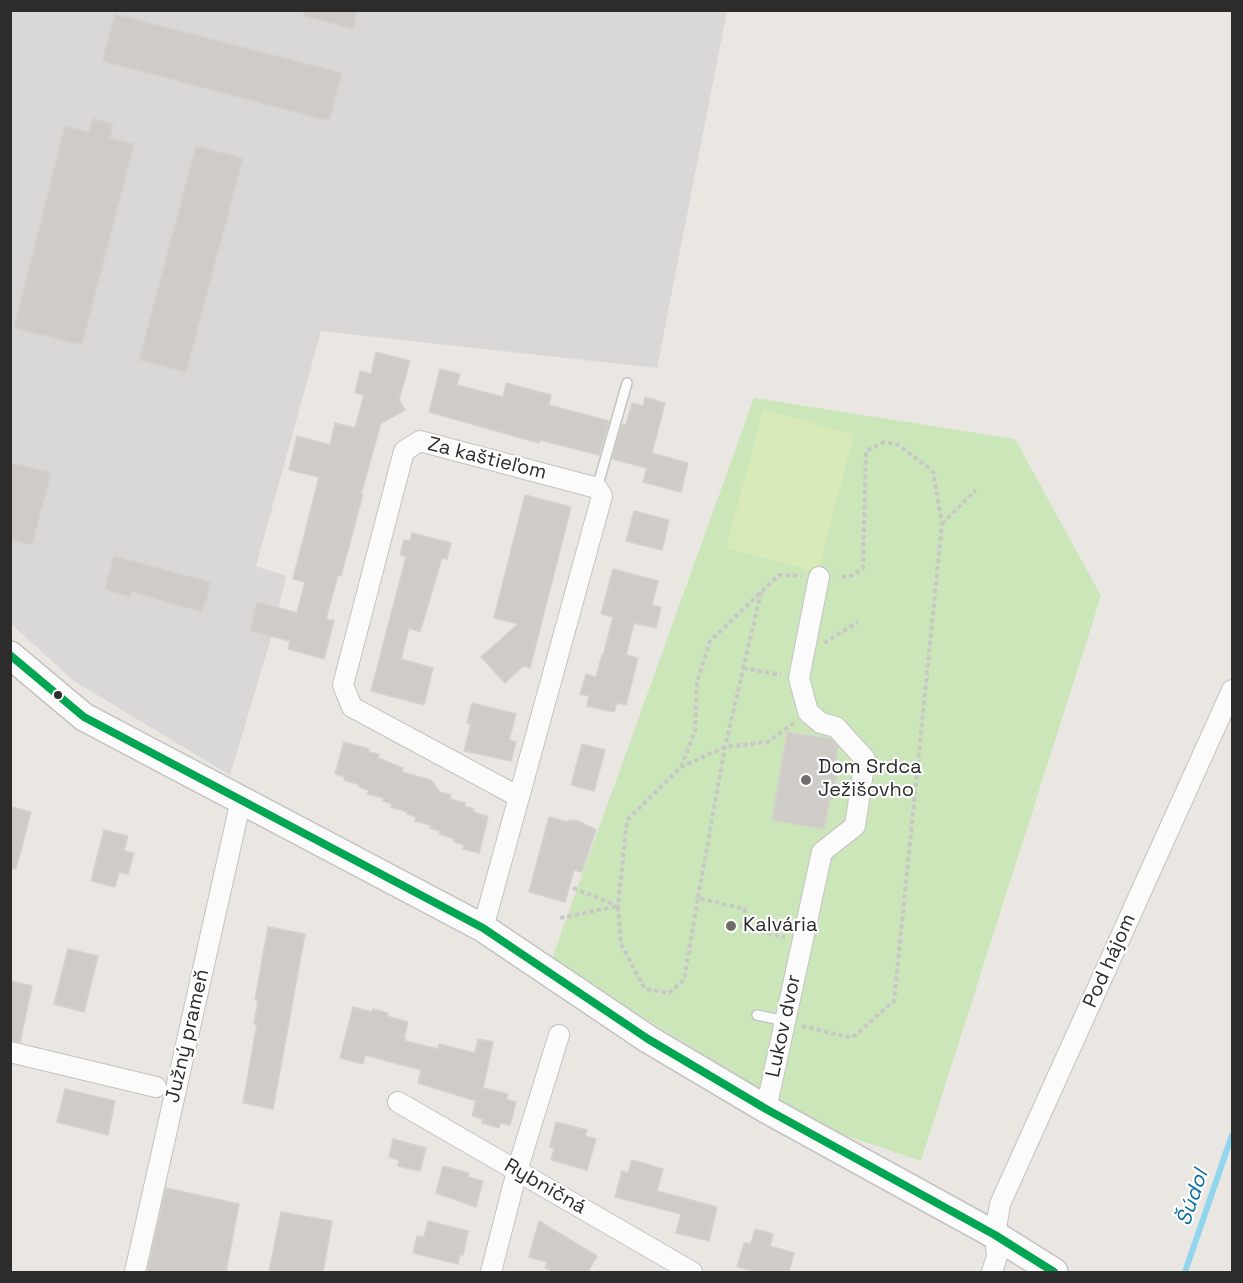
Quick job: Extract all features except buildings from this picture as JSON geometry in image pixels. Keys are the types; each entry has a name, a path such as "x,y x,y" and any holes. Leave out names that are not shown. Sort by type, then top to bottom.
{"street":[{"name":"Za kaštieľom","path":"519,797 352,707 342,685 404,451 420,441 597,488"},
{"path":"483,928 602,496 597,488"},
{"path":"808,712 799,678 819,577"},
{"name":"Lukov dvor","path":"10,655 84,717 483,928 648,1039 766,1109 822,852 855,826 865,759 836,727 821,723 808,712"},
{"name":"Pod hájom","path":"992,1272 997,1256 995,1235 1000,1204 1233,690"},
{"name":"Južný prameň","path":"135,1272 241,800"},
{"path":"491,1272 517,1171 558,1035"},
{"path":"10,1052 156,1087"},
{"name":"Rybničná","path":"398,1102 692,1272"},
{"path":"766,1109 995,1235 1054,1272"}],"lane":[{"path":"597,488 627,383"},
{"path":"757,1015 785,1021"}],"path":[{"path":"681,767 695,732 697,682 710,641 778,575 849,577 863,568 866,451 884,442 898,444 933,471 942,524 894,1001 852,1038 785,1021"},
{"path":"942,524 976,490"},
{"path":"761,592 726,747 684,980 669,993 645,989 621,944 618,906 627,820 681,767 726,747 768,742 808,712"},
{"path":"803,656 858,622"},
{"path":"743,668 799,678"},
{"path":"573,888 618,906"},
{"path":"698,898 745,909 742,927 803,941"},
{"path":"561,918 618,906"}],"shaded area":[{"path":"10,11 727,11 657,368 321,331 256,566 286,576 274,628 230,775 74,681 11,624"}],"green space":[{"path":"754,398 1015,439 1101,596 921,1161 824,1128 551,961"},
{"path":"763,410 854,434 818,572 726,548"}],"waterway":[{"name":"Šúdol","path":"1185,1272 1232,1135"}],"transit line":[{"path":"10,655 84,717 483,928 648,1039 766,1109 995,1235 1054,1272"}],"place":[{"name":"Dom Srdca Ježišovho","path":"806,780"},
{"name":"Kalvária","path":"731,926"}]}
